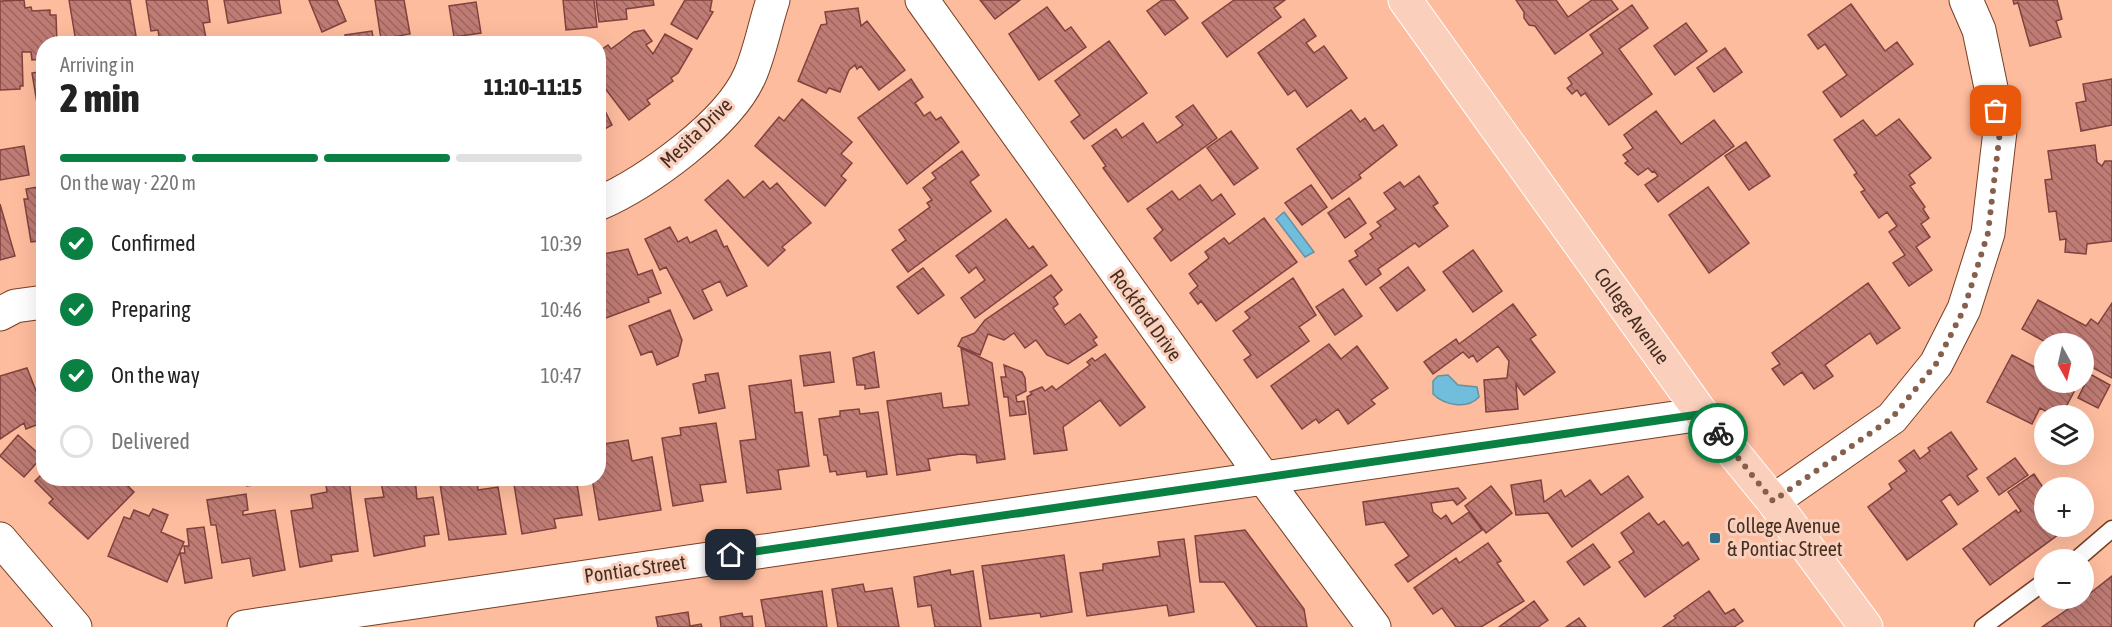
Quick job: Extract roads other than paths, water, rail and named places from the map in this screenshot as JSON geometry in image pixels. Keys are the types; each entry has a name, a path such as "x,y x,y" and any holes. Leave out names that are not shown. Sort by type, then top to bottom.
{"main road":[{"name":"College Avenue","path":"1405,0 1702,414 1773,501 1866,627"}],"street":[{"name":"Mesita Drive","path":"606,199 667,164 713,123 750,76 773,0"},
{"name":"Rockford Drive","path":"922,0 1263,477 1374,627"},
{"path":"1773,501 1892,418 1936,364 1964,309 1988,233 2000,131 1979,30 1966,0"},
{"path":"0,314 15,306 36,303"},
{"name":"Pontiac Street","path":"244,627 1702,414"},
{"path":"0,538 75,627"}],"lane":[{"path":"2089,549 2112,529"},
{"path":"1983,627 2034,589"}],"water":[{"path":"1284,212 1314,252 1305,257 1276,219"},
{"path":"1448,375 1458,385 1477,387 1479,397 1462,405 1438,398 1433,394 1433,381 1438,376"}],"place":[{"name":"College Avenue & Pontiac Street","path":"1715,538"}]}
